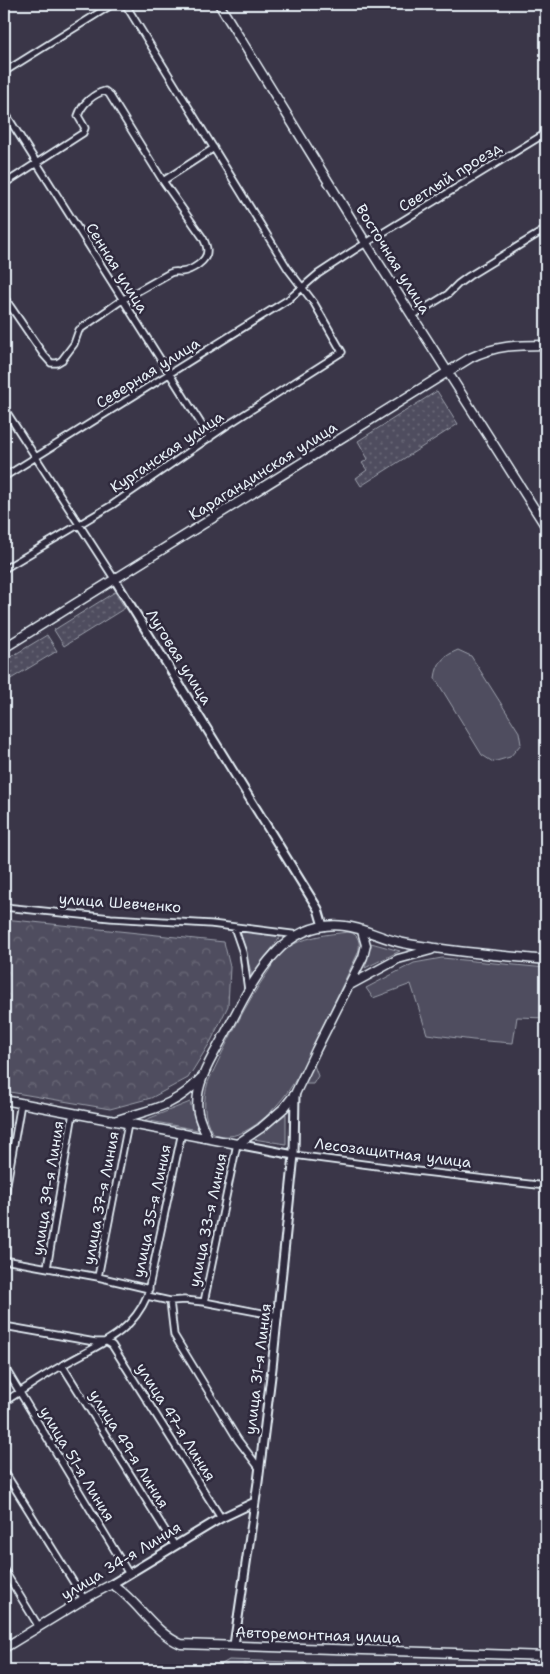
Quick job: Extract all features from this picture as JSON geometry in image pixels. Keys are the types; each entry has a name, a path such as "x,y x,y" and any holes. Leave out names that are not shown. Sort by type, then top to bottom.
{"main road":[{"name":"Восточная улица","path":"219,4 366,243 546,527"},
{"name":"Карагандинская улица","path":"4,648 447,371 485,350 500,346 546,345"},
{"path":"115,1121 171,1103 189,1092 202,1078 248,990 275,951 299,935 323,926 345,926 388,940 435,949 546,960"},
{"path":"4,1100 128,1124 182,1132 236,1144 266,1124 284,1108 295,1094 366,949 366,941 362,931"},
{"path":"350,985 398,959 435,949"},
{"path":"202,1078 198,1112 208,1138"},
{"name":"улица 34-я Линия","path":"4,1648 112,1584"},
{"name":"Авторемонтная улица","path":"112,1584 128,1596 169,1639 181,1644 546,1656"}],"street":[{"path":"4,72 113,4"},
{"path":"123,4 288,270 303,287"},
{"path":"4,184 83,133 84,124 78,116 80,108 99,92 105,91 110,94 163,181 208,248 203,261 193,268 182,272 175,271 170,273 122,300 79,330 74,344 62,360 57,363 51,363 43,354 4,297"},
{"name":"Сенная улица","path":"4,111 210,438"},
{"name":"Светлый проезд","path":"303,287 318,274 366,243 546,132"},
{"path":"163,181 214,148"},
{"path":"412,316 448,294 469,276 546,229"},
{"name":"Курганская улица","path":"4,569 116,502 342,352 303,287"},
{"name":"Северная улица","path":"4,477 289,299 303,287"},
{"name":"Луговая улица","path":"4,408 79,524 318,909 323,926"},
{"name":"улица Шевченко","path":"4,907 111,918 234,926 299,935"},
{"path":"234,926 243,953 248,990"},
{"name":"улица 31-я Линия","path":"234,1645 260,1469 278,1316 294,1154 295,1094"},
{"path":"4,1202 21,1103"},
{"name":"улица 39-я Линия","path":"47,1268 73,1113"},
{"name":"улица 37-я Линия","path":"98,1277 128,1124"},
{"name":"улица 35-я Линия","path":"4,1402 62,1365 108,1342 123,1331 143,1307 148,1292 182,1132"},
{"name":"Лесозащитная улица","path":"236,1144 416,1171 546,1186"},
{"name":"улица 33-я Линия","path":"204,1302 236,1144"},
{"path":"4,1260 98,1277 148,1292 170,1301 204,1302 278,1316"},
{"path":"170,1301 174,1335 238,1440 260,1469"},
{"path":"4,1326 95,1342 108,1342"},
{"name":"улица 47-я Линия","path":"108,1342 112,1345 221,1518"},
{"name":"улица 49-я Линия","path":"62,1365 175,1546"},
{"name":"улица 51-я Линия","path":"4,1366 129,1574"},
{"path":"4,1471 84,1600"},
{"name":"улица 34-я Линия","path":"112,1584 221,1518 255,1502"},
{"path":"4,1570 39,1627"}],"green space":[{"path":"437,391 458,424 361,486 356,478 367,470 362,463 368,459 358,441"},
{"path":"115,592 125,608 64,646 54,630"},
{"path":"47,635 57,651 4,683 4,661"},
{"path":"458,650 471,656 519,732 521,744 510,757 493,762 482,755 435,678 437,668 442,660"},
{"path":"4,919 224,942 230,967 228,1006 211,1041 188,1078 151,1098 110,1109 4,1091"},
{"path":"240,931 281,936 252,976"},
{"path":"349,932 357,937 358,953 305,1063 289,1090 266,1117 245,1131 222,1136 212,1132 205,1108 208,1082 243,1012 275,960 284,950 298,942 324,935"},
{"path":"371,943 400,951 365,968"},
{"path":"442,958 546,968 546,1018 517,1017 513,1043 427,1034 411,984 373,998 366,988 414,963"},
{"path":"314,1065 318,1076 313,1084 304,1084"},
{"path":"190,1102 198,1130 145,1120"},
{"path":"286,1114 286,1144 253,1139"},
{"path":"229,1660 534,1670 211,1670"}]}
